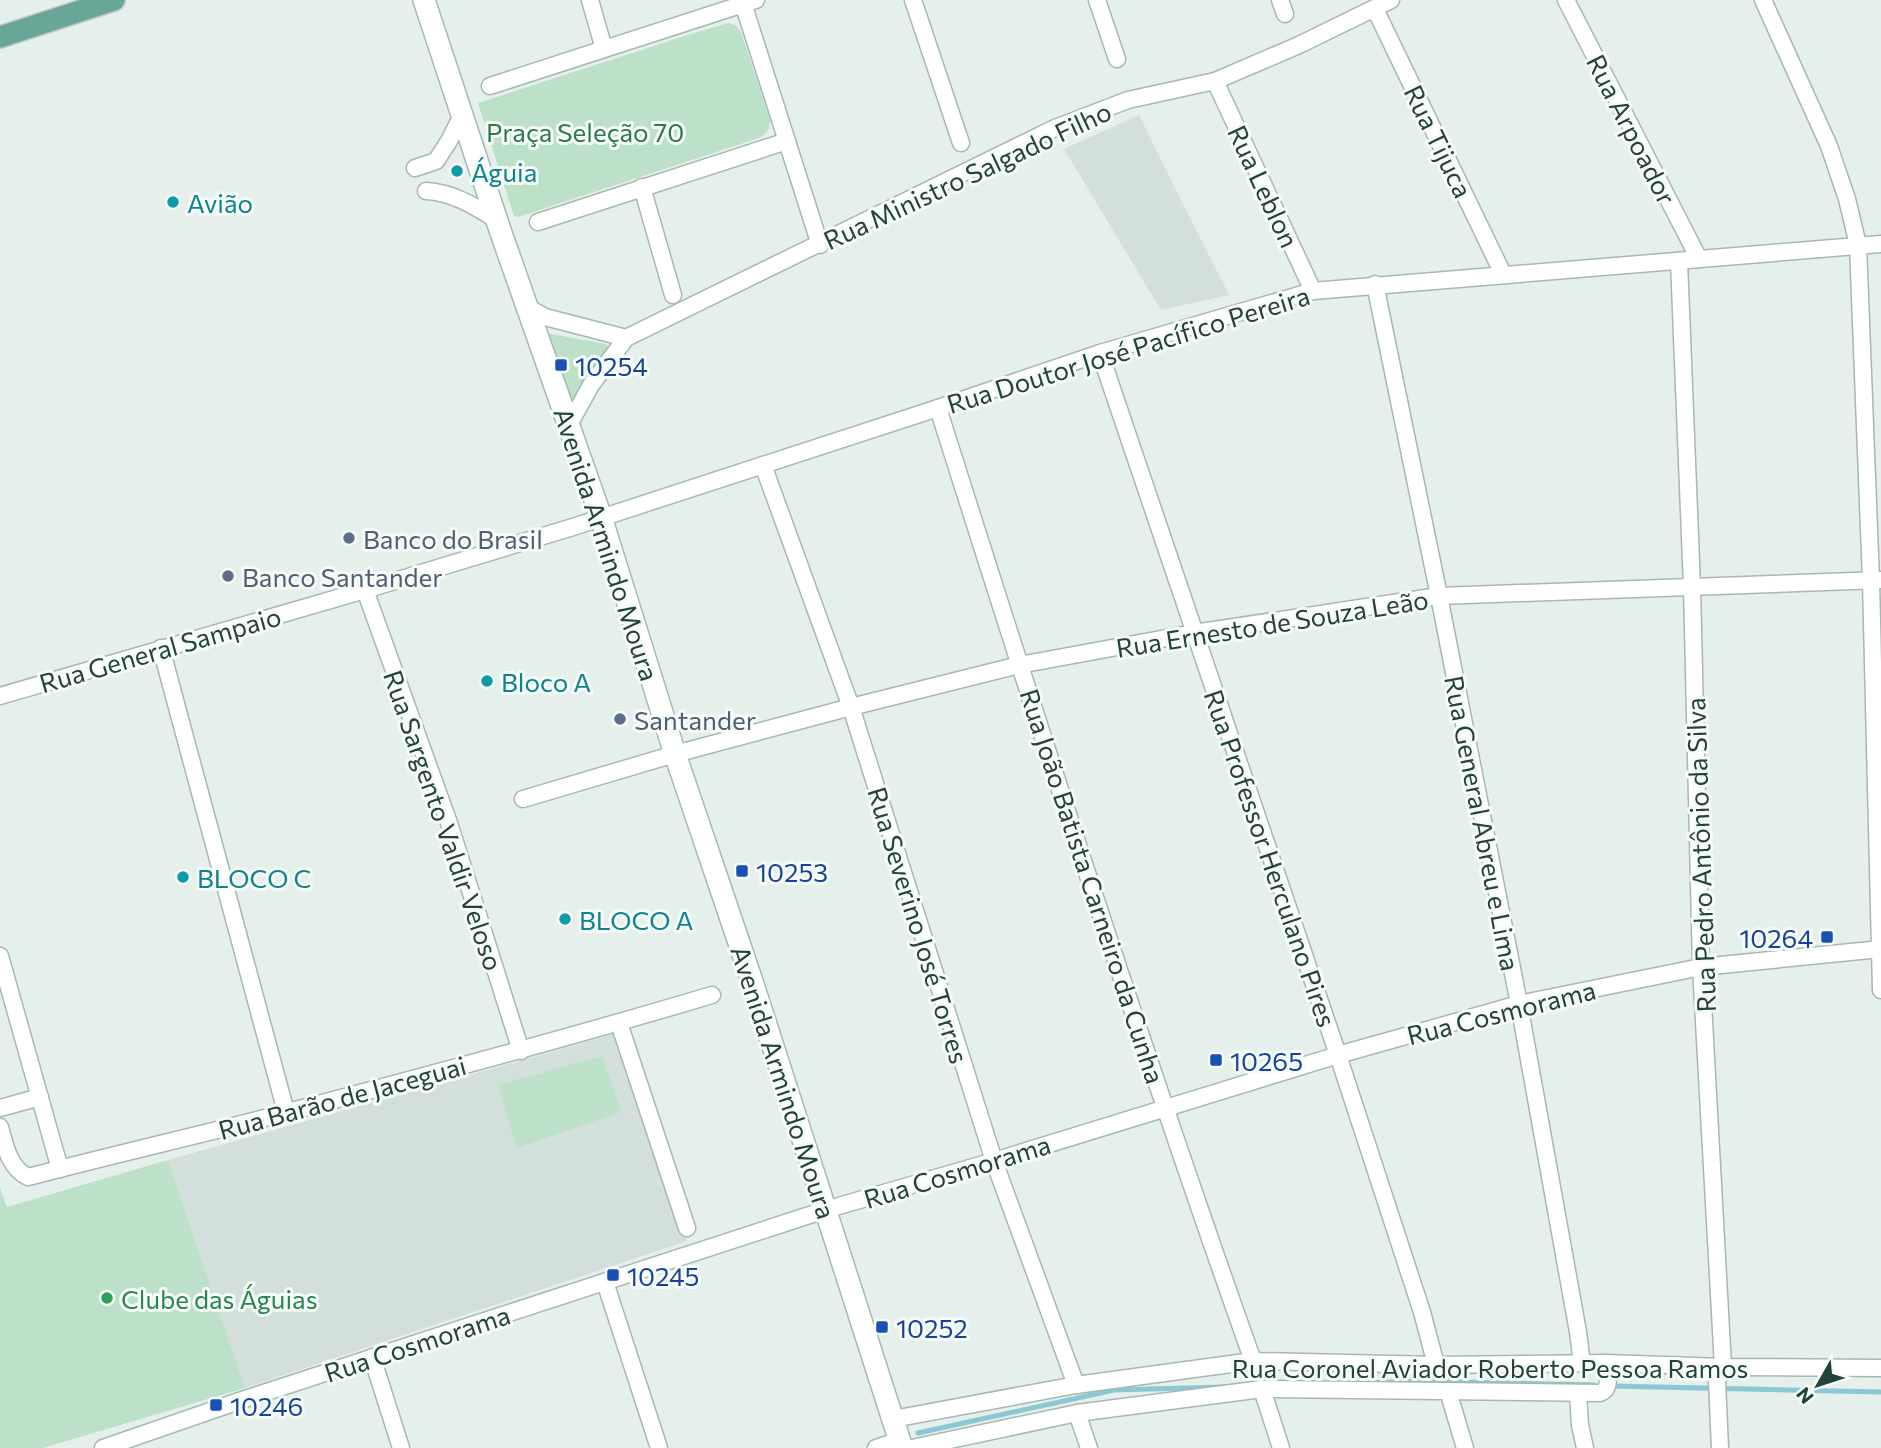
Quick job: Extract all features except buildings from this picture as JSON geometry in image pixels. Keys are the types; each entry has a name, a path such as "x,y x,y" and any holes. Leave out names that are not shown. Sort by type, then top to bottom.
{"main road":[{"path":"0,37 114,0"},
{"name":"Avenida Armindo Moura","path":"424,0 497,220 601,517 675,754 753,984 893,1419 905,1445"}],"street":[{"path":"590,0 604,49"},
{"path":"913,0 961,143"},
{"path":"1097,0 1117,59"},
{"name":"Rua Ministro Salgado Filho","path":"569,425 591,385 626,338 1055,128 1128,100 1215,81 1299,45 1391,0"},
{"name":"Rua Arpoador","path":"1566,0 1699,259"},
{"path":"1763,0 1829,146 1847,198 1858,245 1876,580 1881,990"},
{"path":"490,86 747,1 820,245"},
{"name":"Rua Tijuca","path":"1375,9 1503,274"},
{"name":"Rua Leblon","path":"1215,81 1313,291"},
{"path":"443,194 435,176 436,160 462,115"},
{"path":"538,222 787,141"},
{"path":"415,168 436,160"},
{"path":"642,187 673,295"},
{"path":"426,191 468,203 497,220"},
{"name":"Rua Doutor José Pacífico Pereira","path":"601,517 1100,353 1313,291 1881,244"},
{"name":"Rua Pedro Antônio da Silva","path":"1679,261 1692,587 1701,967 1720,1448"},
{"name":"Rua General Abreu e Lima","path":"1375,284 1519,1004 1582,1364"},
{"path":"527,307 545,317 626,338"},
{"name":"Rua Professor Herculano Pires","path":"1100,353 1339,1055 1422,1312 1436,1365"},
{"name":"Rua João Batista Carneiro da Cunha","path":"938,408 1019,665 1253,1362"},
{"name":"Rua Severino José Torres","path":"763,465 850,707 994,1161 1076,1385"},
{"name":"Rua General Sampaio","path":"0,696 365,590 601,517"},
{"name":"Rua Ernesto de Souza Leão","path":"523,799 675,754 1019,665 1194,633 1439,596 1876,580"},
{"name":"Rua Sargento Valdir Veloso","path":"365,590 449,823 521,1051"},
{"path":"161,648 286,1112"},
{"name":"Rua Cosmorama","path":"103,1448 151,1441 239,1401 825,1210 1339,1055 1519,1004 1701,967 1880,949"},
{"path":"0,956 60,1169"},
{"name":"Rua Barão de Jaceguai","path":"0,1127 7,1152 16,1169 28,1177 521,1051 712,995"},
{"path":"619,1023 687,1228"},
{"path":"0,1108 40,1097"},
{"path":"605,1282 659,1448"},
{"path":"372,1357 401,1448"},
{"name":"Rua Coronel Aviador Roberto Pessoa Ramos","path":"893,1419 1076,1385 1253,1362 1582,1364 1607,1376 1719,1381 1881,1368"},
{"path":"876,1448 1077,1413 1262,1389 1578,1394 1604,1392 1607,1376"},
{"path":"1262,1389 1281,1448"},
{"path":"1448,1391 1465,1448"},
{"path":"1578,1394 1584,1448"},
{"path":"1077,1413 1089,1448"}],"shaded area":[{"path":"1139,115 1229,295 1161,310 1064,149"},
{"path":"618,1033 687,1241 245,1388 168,1160"}],"green space":[{"name":"Praça Seleção 70","path":"729,23 741,32 770,120 769,129 764,135 518,217 514,216 478,103"},
{"path":"546,333 606,344 610,348 571,401"},
{"path":"602,1056 621,1112 517,1148 498,1085"},
{"name":"Clube das Águias","path":"168,1160 245,1388 43,1448 0,1448 0,1188 7,1207"}],"waterway":[{"path":"1363,1383 1421,1381 1594,1385"},
{"path":"1611,1386 1881,1392"},
{"path":"918,1433 1114,1390 1224,1387"}],"place":[{"name":"Águia","path":"457,171"},
{"name":"Avião","path":"173,202"},
{"name":"10254","path":"561,365"},
{"name":"Banco do Brasil","path":"349,538"},
{"name":"Banco Santander","path":"228,576"},
{"name":"Bloco A","path":"487,681"},
{"name":"Santander","path":"620,719"},
{"name":"10253","path":"742,871"},
{"name":"BLOCO C","path":"183,877"},
{"name":"BLOCO A","path":"565,919"},
{"name":"10264","path":"1827,937"},
{"name":"10265","path":"1216,1060"},
{"name":"10245","path":"613,1275"},
{"name":"Clube das Águias","path":"107,1298"},
{"name":"10252","path":"882,1327"},
{"name":"10246","path":"216,1405"}]}
